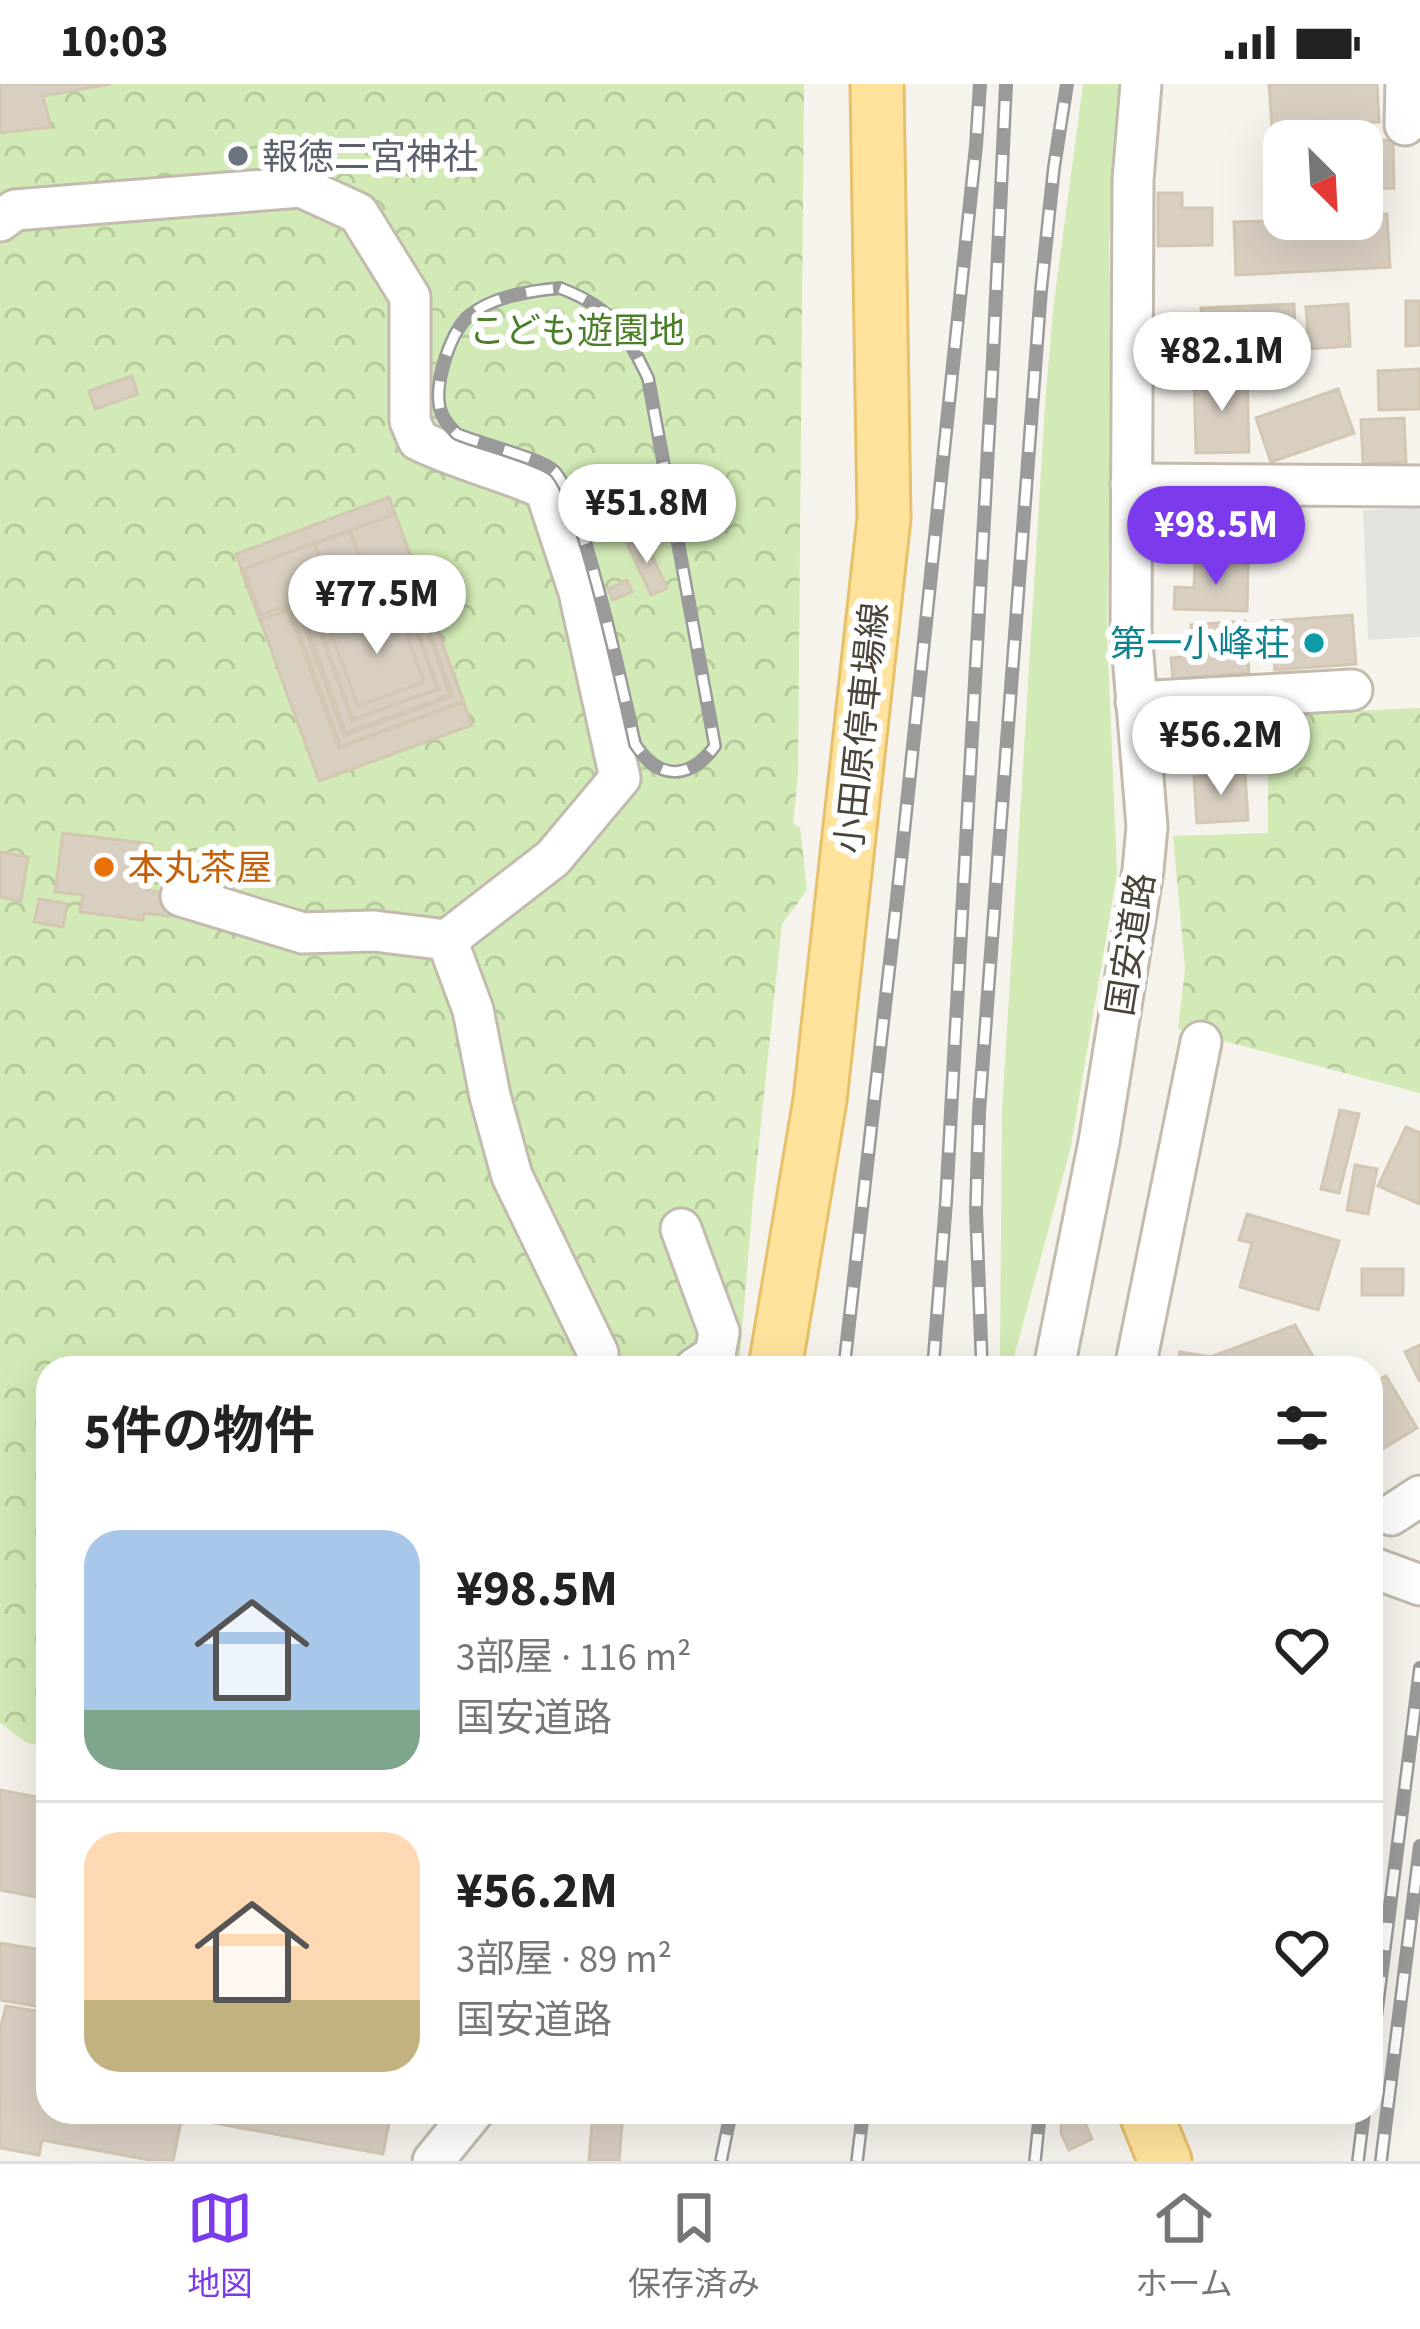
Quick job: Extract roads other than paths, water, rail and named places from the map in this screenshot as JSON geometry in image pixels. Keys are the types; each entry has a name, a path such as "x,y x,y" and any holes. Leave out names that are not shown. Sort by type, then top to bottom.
{"main road":[{"name":"小田原停車場線","path":"778,1356 820,1100 884,518 877,84"},
{"path":"1150,2124 1166,2161"}],"street":[{"name":"国安道路","path":"1056,1356 1099,1142 1147,826 1132,630 1133,180 1141,84"},
{"path":"1405,124 1406,84"},
{"path":"0,221 15,210 301,187 358,213 410,297 410,421 418,440 545,489 579,592 620,778 553,858 447,940 374,931 303,933 181,896"},
{"path":"1131,484 1420,486"},
{"path":"1136,702 1352,691"},
{"path":"447,940 473,1010 512,1176 598,1356"},
{"path":"1137,1356 1201,1042"},
{"path":"681,1229 719,1332 713,1356"},
{"path":"1383,1571 1420,1585"},
{"path":"433,2161 463,2124"}],"railway":[{"path":"845,1356 980,84"},
{"path":"934,1356 1006,84"},
{"path":"982,1356 976,1211 979,1112 1041,290 1067,84"},
{"path":"560,288 614,322 648,378 715,746 684,770 664,770 635,744 601,598 564,486 545,465 457,434 440,407 446,356 470,315 501,299 560,288"},
{"path":"1383,1962 1420,1668"},
{"path":"1381,2161 1420,1846"},
{"path":"721,2161 729,2124"},
{"path":"857,2161 862,2124"},
{"path":"1035,2161 1039,2124"},
{"path":"1358,2161 1363,2124"}],"place":[{"name":"報徳二宮神社","path":"238,156"},
{"name":"第一小峰荘","path":"1314,643"},
{"name":"本丸茶屋","path":"104,867"}],"park label":[{"name":"こども遊園地","path":"577,330"}]}
